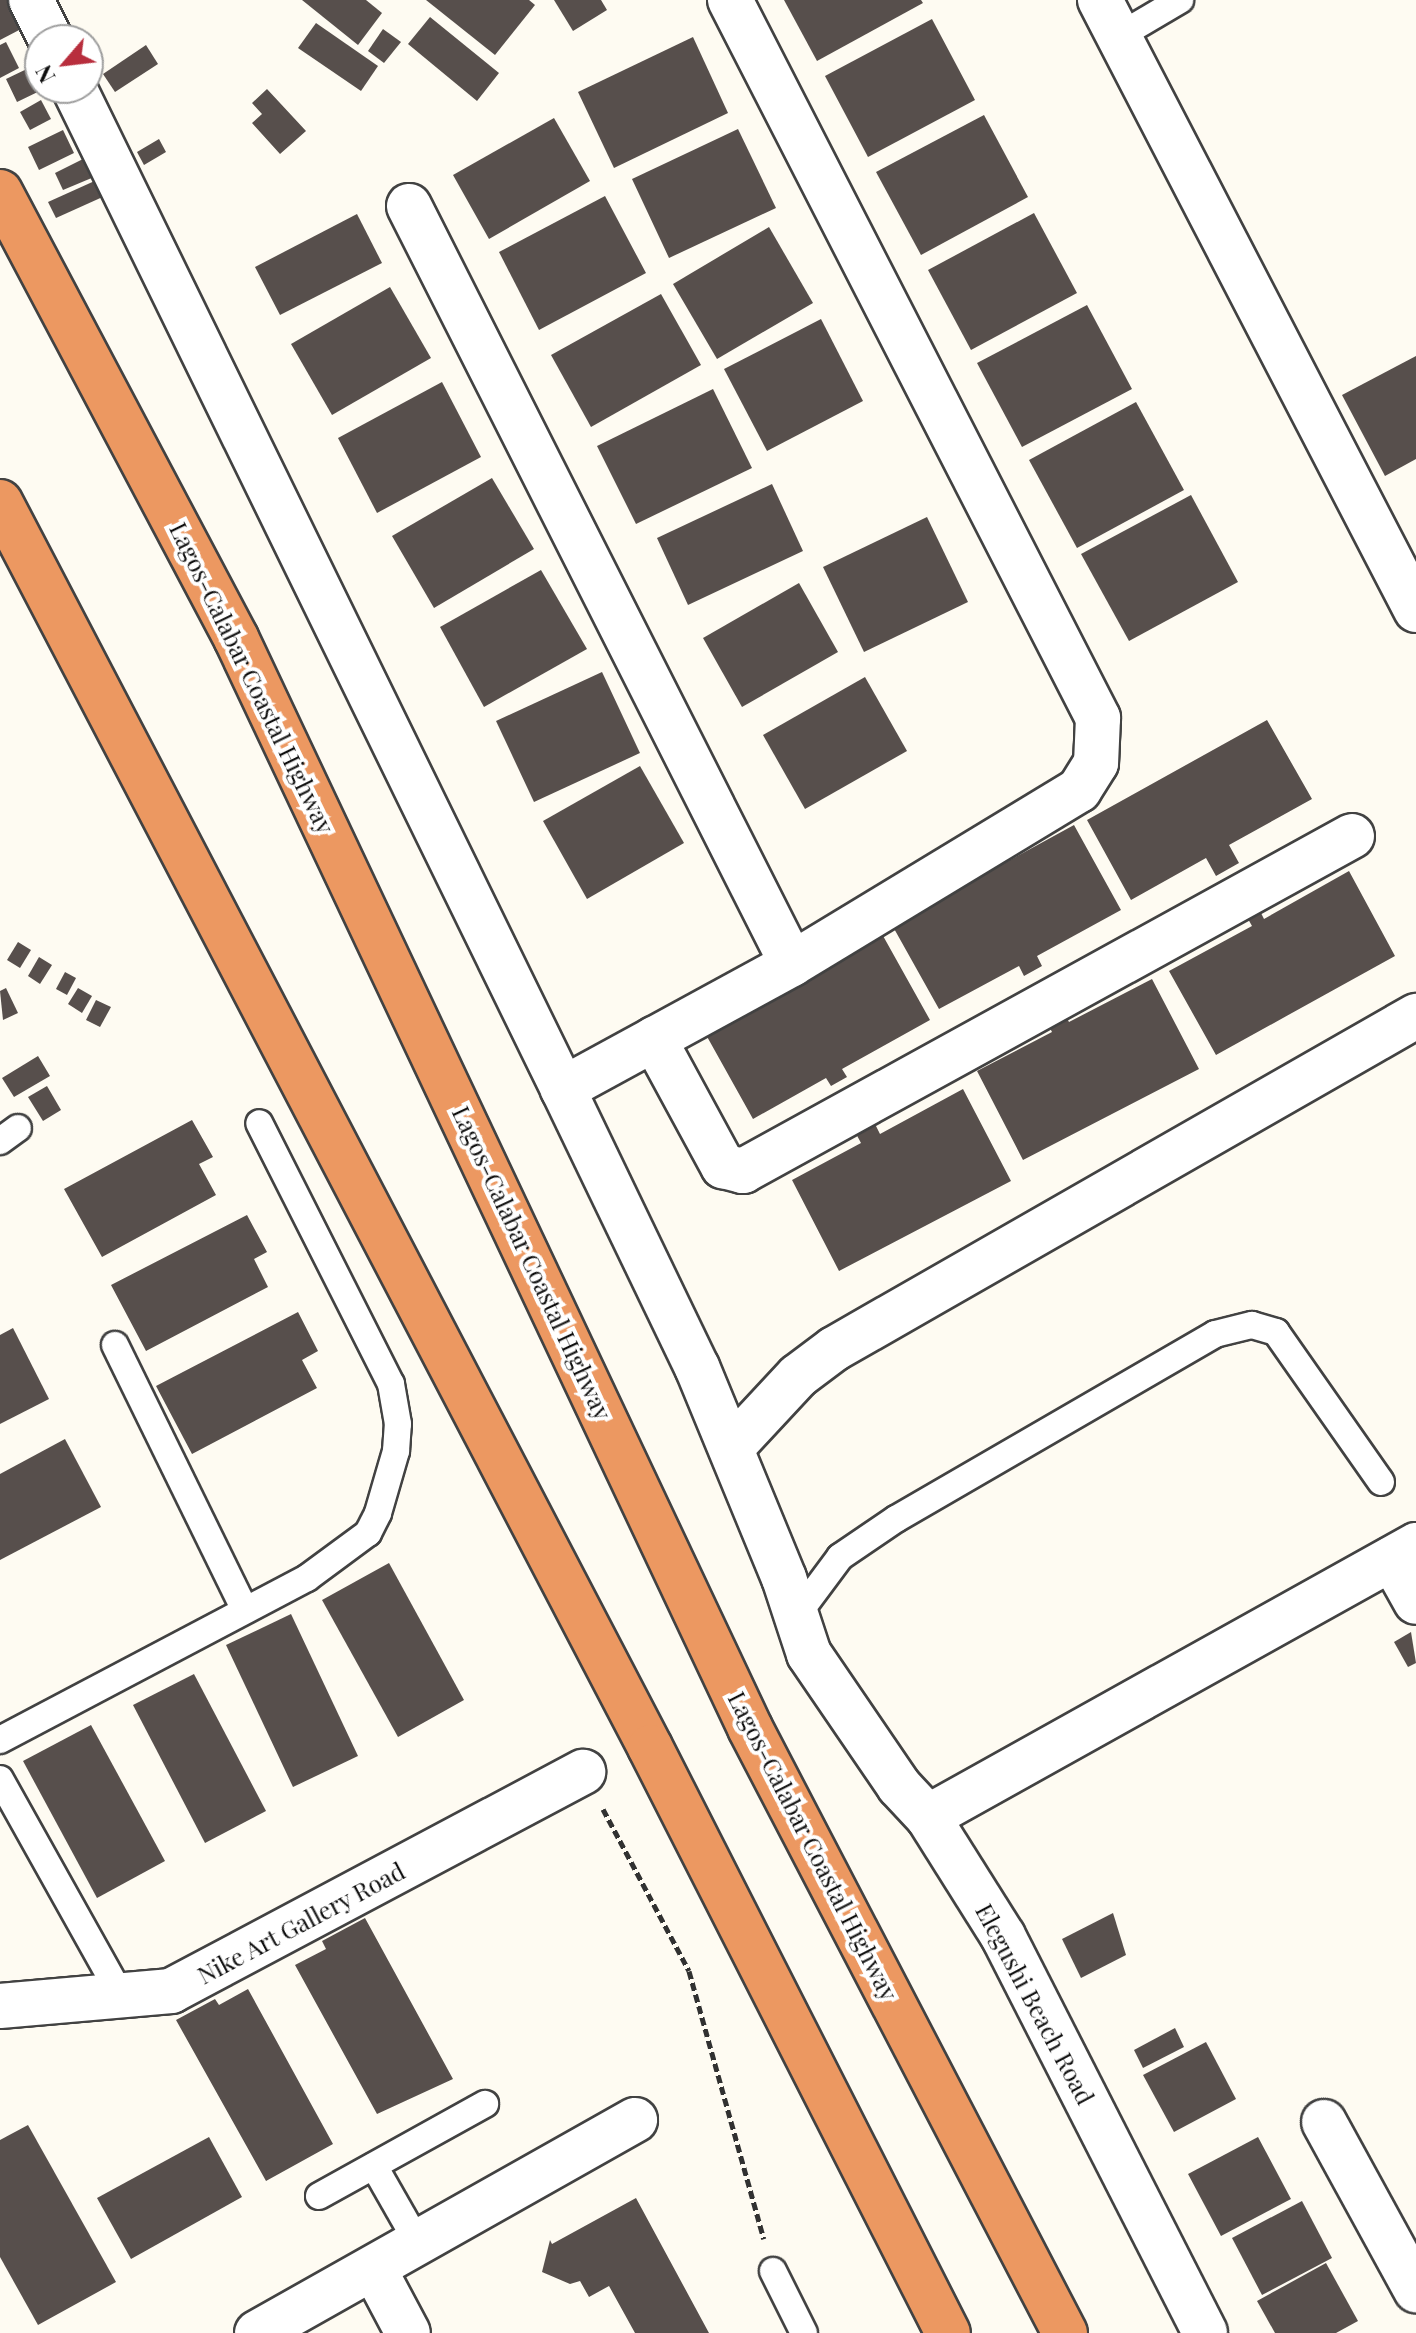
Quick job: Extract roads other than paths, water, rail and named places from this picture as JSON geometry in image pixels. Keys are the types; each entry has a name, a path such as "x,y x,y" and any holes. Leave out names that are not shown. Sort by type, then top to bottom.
{"highway":[{"name":"Lagos-Calabar Coastal Highway","path":"0,192 236,638 750,1728 1065,2333"},
{"path":"0,502 650,1747 948,2333"}],"street":[{"path":"31,0 43,24"},
{"path":"563,1089 792,964 1079,790 1096,763 1098,718 730,0"},
{"path":"1109,18 1416,610"},
{"name":"Elegushi Beach Road","path":"82,104 697,1367 784,1578 794,1619 834,1695 899,1786 928,1817 1003,1936 1205,2333"},
{"path":"409,206 792,964"},
{"path":"654,1039 723,1166 743,1171 1352,836"},
{"path":"731,1448 798,1376 834,1349 1416,1016"},
{"path":"928,1817 1404,1552 1416,1602"},
{"name":"Nike Art Gallery Road","path":"0,2006 180,1987 583,1772"},
{"path":"257,2333 419,2245 635,2120"},
{"path":"1324,2122 1416,2290"},
{"path":"374,2269 408,2333"}],"lane":[{"path":"1109,18 1180,0"},
{"path":"0,1740 307,1578 368,1533 392,1463 398,1424 391,1384 259,1123"},
{"path":"794,1619 840,1557 1215,1334 1252,1325 1276,1332 1381,1482"},
{"path":"115,1345 245,1610"},
{"path":"0,1779 120,1994"},
{"path":"319,2196 485,2104"},
{"path":"374,2166 419,2245"},
{"path":"773,2271 804,2333"}]}
